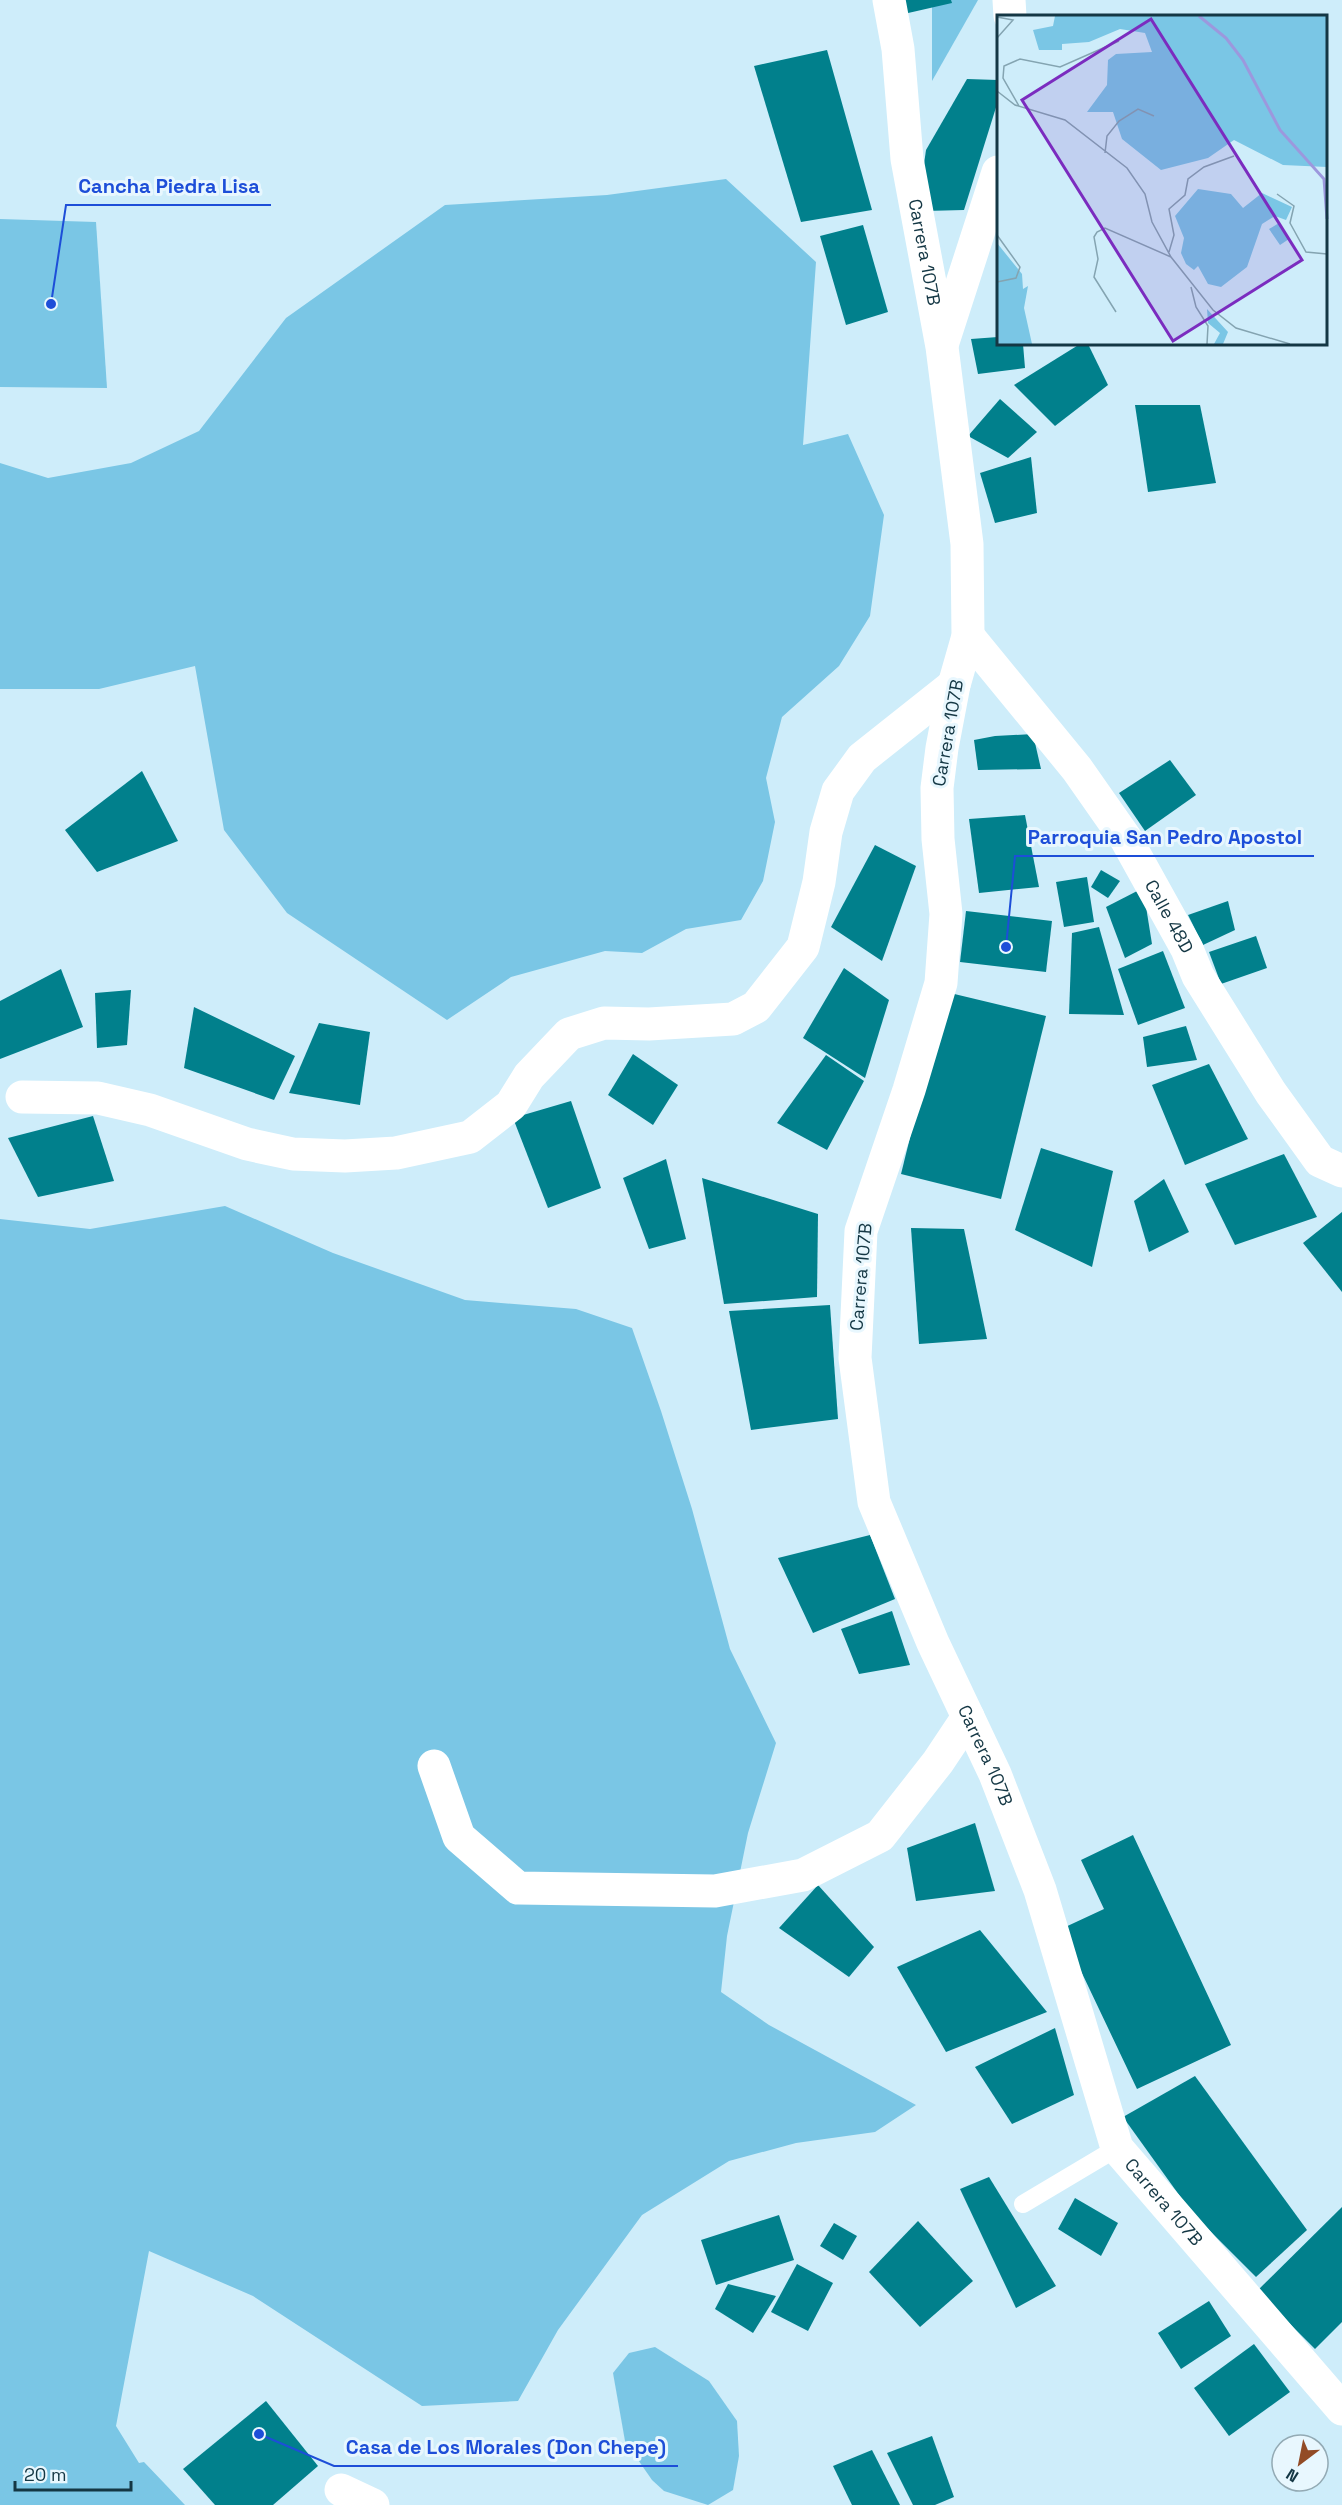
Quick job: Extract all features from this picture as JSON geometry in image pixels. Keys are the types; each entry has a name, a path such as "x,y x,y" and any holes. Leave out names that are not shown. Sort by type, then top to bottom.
{"street":[{"name":"Carrera 107B","path":"889,0 898,49 907,159 942,347 967,544 968,636 954,685 937,788 946,914 941,983 912,1081 861,1231 855,1358 874,1502 933,1643 995,1774 1040,1890 1117,2148 1342,2409"},
{"path":"1009,0 1010,15"},
{"path":"942,347 997,178"},
{"name":"Calle 48D","path":"968,636 1077,769 1126,839 1188,949 1198,976 1271,1093 1320,1161 1342,1170"},
{"path":"22,1097 98,1098 150,1110 247,1144 293,1154 345,1156 396,1153 470,1137 511,1105 530,1076 569,1034 604,1023 649,1024 733,1019 756,1007 803,947 819,882 826,832 838,791 862,758 954,685"},
{"path":"434,1766 459,1837 518,1888 715,1892 803,1875 880,1836 938,1762 968,1717"},
{"path":"340,2490 374,2505"}],"lane":[{"path":"1023,2204 1117,2148"}],"shaded area":[{"path":"932,0 978,0 932,81"},
{"path":"726,179 816,262 803,445 848,434 884,515 870,616 839,666 782,717 766,778 775,822 763,881 741,920 686,929 642,953 605,951 511,977 447,1020 287,913 224,830 195,666 99,689 0,689 0,463 48,478 131,463 199,431 286,318 445,205 607,195"},
{"path":"0,219 96,222 107,388 0,387"},
{"path":"225,1206 333,1253 465,1300 576,1309 632,1328 692,1509 730,1649 776,1743 748,1833 727,1936 721,1992 769,2025 916,2105 875,2132 796,2143 729,2161 642,2215 558,2330 518,2401 422,2406 253,2296 149,2251 116,2426 139,2463 144,2462 185,2505 0,2505 0,1219 90,1229"},
{"path":"655,2347 709,2381 737,2421 739,2456 733,2490 708,2505 664,2491 652,2480 625,2441 613,2373 629,2353"}],"building":[{"path":"894,0 951,0 952,3 895,16"},
{"path":"827,50 872,210 801,222 754,66"},
{"path":"967,79 997,80 997,104 964,210 925,211 921,185 926,150"},
{"path":"863,225 888,312 846,325 820,236"},
{"path":"997,337 997,345 1023,345 1025,368 978,374 971,339"},
{"path":"1078,345 1088,345 1108,385 1055,426 1014,385"},
{"path":"1000,399 1037,432 1008,458 968,436"},
{"path":"1135,405 1200,405 1216,483 1148,492"},
{"path":"1031,457 1037,513 995,523 980,473"},
{"path":"1033,734 1041,769 978,770 974,740 995,736"},
{"path":"1170,760 1196,795 1145,831 1119,793"},
{"path":"142,771 178,841 97,872 65,830"},
{"path":"1025,815 1039,887 979,893 969,819"},
{"path":"875,845 916,866 882,961 831,927"},
{"path":"1101,870 1120,881 1108,898 1091,887"},
{"path":"1087,877 1094,922 1064,927 1056,882"},
{"path":"1143,888 1152,944 1125,958 1106,907"},
{"path":"1228,901 1235,930 1203,945 1188,915"},
{"path":"966,911 1052,921 1046,972 960,962"},
{"path":"1099,927 1124,1015 1069,1014 1072,933"},
{"path":"1256,936 1267,968 1221,984 1209,952"},
{"path":"1163,951 1185,1008 1138,1025 1118,969"},
{"path":"844,968 889,1000 865,1078 803,1038"},
{"path":"61,969 83,1027 0,1059 0,1001"},
{"path":"131,990 127,1045 97,1048 95,993"},
{"path":"946,992 1046,1016 1001,1199 901,1174"},
{"path":"194,1007 295,1056 274,1100 184,1068"},
{"path":"319,1023 370,1032 360,1105 289,1093"},
{"path":"1186,1026 1197,1060 1147,1067 1143,1037"},
{"path":"633,1054 678,1085 653,1125 608,1095"},
{"path":"826,1055 864,1081 827,1150 777,1123"},
{"path":"1209,1064 1248,1139 1185,1165 1152,1085"},
{"path":"571,1101 601,1188 548,1208 513,1118"},
{"path":"93,1116 114,1181 38,1197 8,1138"},
{"path":"1041,1148 1113,1171 1092,1267 1015,1230"},
{"path":"1284,1154 1317,1217 1235,1245 1205,1184"},
{"path":"666,1159 686,1239 649,1249 623,1178"},
{"path":"702,1178 818,1214 817,1297 724,1304"},
{"path":"1164,1179 1189,1232 1149,1252 1134,1201"},
{"path":"1342,1212 1342,1292 1303,1243"},
{"path":"911,1228 964,1229 987,1339 919,1344"},
{"path":"830,1305 838,1419 751,1430 729,1311"},
{"path":"870,1535 895,1599 813,1633 778,1558"},
{"path":"892,1611 910,1665 859,1674 841,1629"},
{"path":"975,1823 995,1891 916,1901 907,1848"},
{"path":"1133,1835 1231,2045 1137,2089 1061,1929 1104,1909 1081,1860"},
{"path":"818,1885 874,1947 849,1977 779,1928"},
{"path":"980,1930 1047,2012 946,2052 897,1967"},
{"path":"1055,2028 1074,2095 1012,2124 975,2067"},
{"path":"1195,2076 1307,2230 1256,2277 1192,2213 1123,2117"},
{"path":"989,2177 1056,2286 1016,2308 960,2189"},
{"path":"1075,2198 1118,2223 1101,2256 1058,2229"},
{"path":"1342,2207 1342,2322 1315,2349 1257,2291"},
{"path":"779,2215 794,2260 716,2285 701,2240"},
{"path":"918,2221 973,2281 920,2327 869,2272"},
{"path":"834,2223 857,2236 843,2260 820,2246"},
{"path":"797,2264 833,2283 808,2331 771,2312"},
{"path":"728,2284 776,2296 753,2333 715,2309"},
{"path":"1209,2301 1231,2336 1181,2369 1158,2333"},
{"path":"1254,2344 1290,2392 1229,2436 1194,2388"},
{"path":"266,2401 318,2466 273,2505 215,2505 183,2469"},
{"path":"932,2436 954,2497 935,2505 913,2505 887,2453"},
{"path":"872,2450 900,2505 852,2505 833,2466"}],"place":[{"name":"Cancha Piedra Lisa","path":"51,304"},
{"name":"Parroquia San Pedro Apostol","path":"1006,947"},
{"name":"Casa de Los Morales (Don Chepe)","path":"259,2434"}]}
